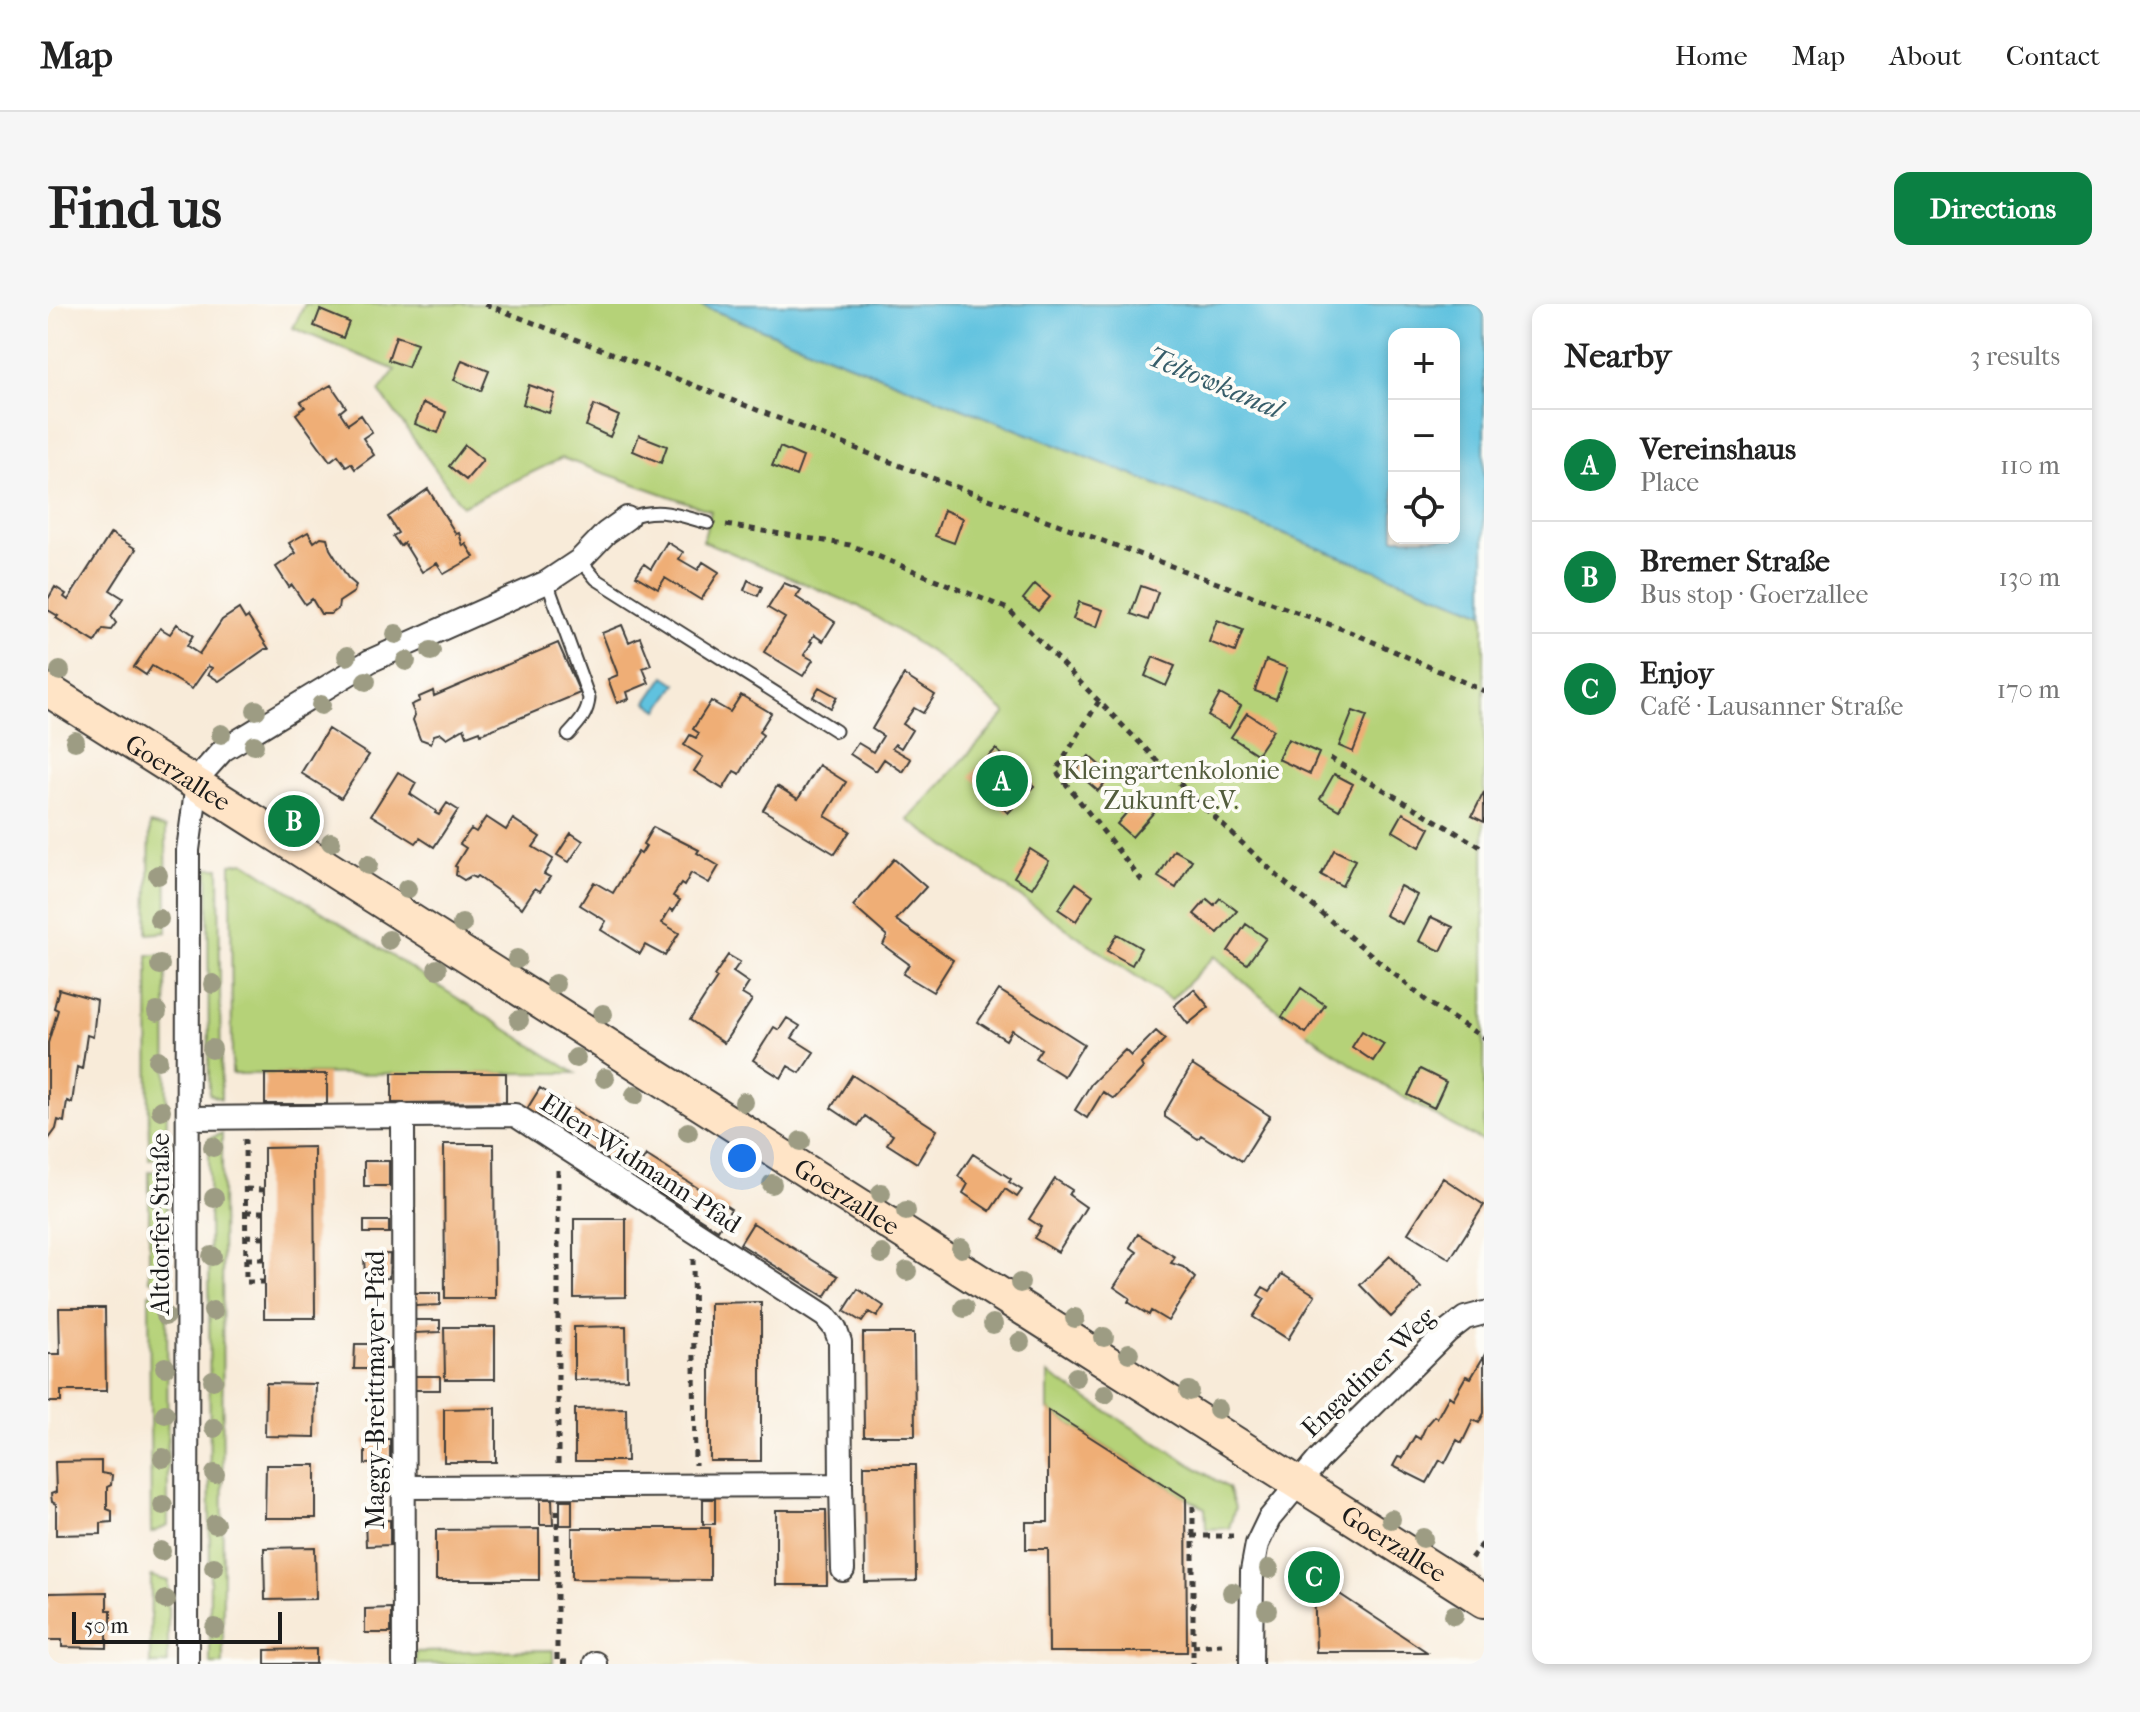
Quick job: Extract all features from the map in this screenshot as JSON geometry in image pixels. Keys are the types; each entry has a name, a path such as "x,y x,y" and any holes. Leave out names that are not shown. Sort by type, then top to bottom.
{"main road":[{"name":"Goerzallee","path":"48,690 1484,1601"}],"street":[{"path":"197,784 223,750 370,661 547,582 580,560 606,533 627,518"},
{"name":"Altdorfer Straße","path":"187,1664 188,850 197,784"},
{"name":"Maggy-Breittmayer-Pfad","path":"403,1115 404,1664"},
{"name":"Ellen-Widmann-Pfad","path":"188,1118 515,1115 825,1316 835,1328 840,1342 843,1570"},
{"name":"Engadiner Weg","path":"1251,1664 1250,1591 1257,1544 1269,1519 1297,1482 1447,1332 1465,1318 1484,1313"},
{"path":"404,1487 841,1485"}],"lane":[{"path":"627,518 644,511 667,512 708,523"},
{"path":"580,560 596,579 836,731"},
{"path":"547,582 589,698 582,720 568,735"}],"path":[{"path":"485,304 909,469 1353,633 1484,691"},
{"path":"708,523 850,545 1008,609 1198,802 1283,881 1429,1003 1484,1038"},
{"path":"1099,701 1056,771 1142,881"},
{"path":"1330,758 1484,849"},
{"path":"246,1118 246,1282 264,1282"},
{"path":"558,1143 557,1662 595,1664"},
{"path":"246,1189 264,1190"},
{"path":"246,1212 264,1212"},
{"path":"693,1229 695,1486"},
{"path":"246,1236 264,1237"},
{"path":"246,1259 264,1259"},
{"path":"1193,1506 1193,1664"},
{"path":"1192,1536 1233,1536"},
{"path":"1470,1559 1484,1542"},
{"path":"1193,1646 1222,1644"}],"green space":[{"name":"Kleingartenkolonie Zukunft e.V.","path":"305,304 697,304 1484,613 1484,1142 1412,1103 1343,1059 1277,1010 1215,956 1171,1000 908,820 1006,713 937,656 858,606 703,541 711,511 562,458 462,506 379,391 395,370 293,328"},
{"path":"150,824 166,828 167,932 148,934"},
{"path":"244,862 575,1073 232,1074 231,864"},
{"path":"208,868 219,868 221,1099 209,1094"},
{"path":"148,955 166,955 167,1157 149,1159"},
{"path":"222,1133 223,1664 210,1664 209,1139"},
{"path":"149,1171 167,1173 167,1280 149,1280"},
{"path":"167,1293 168,1526 151,1533 149,1294"},
{"path":"1048,1374 1228,1488 1235,1508 1229,1528 1206,1529 1205,1508 1048,1410"},
{"path":"151,1576 168,1581 168,1664 150,1664"},
{"path":"553,1650 553,1664 416,1664 415,1652"}],"water":[{"name":"Teltowkanal","path":"697,304 1479,304 1484,314 1484,613"},
{"path":"665,676 677,684 659,710 647,702"}],"building":[{"path":"320,310 349,322 343,338 314,326"},
{"path":"396,336 417,343 408,367 388,360"},
{"path":"462,360 489,371 481,391 454,380"},
{"path":"331,385 346,407 340,412 348,424 361,415 372,432 363,438 374,455 355,469 351,463 346,466 338,455 330,461 296,414 305,407 301,402"},
{"path":"529,385 555,394 549,413 523,404"},
{"path":"423,403 446,412 438,433 415,424"},
{"path":"594,405 619,416 610,437 586,426"},
{"path":"639,435 667,446 661,463 633,451"},
{"path":"465,445 483,460 466,480 449,466"},
{"path":"780,447 803,457 796,476 772,466"},
{"path":"428,489 456,534 459,533 463,546 466,544 474,557 444,574 437,563 422,572 404,543 400,546 393,536 398,533 388,517"},
{"path":"944,510 963,518 954,543 935,536"},
{"path":"308,532 314,542 321,537 327,538 330,549 356,585 354,592 339,602 338,609 331,614 321,614 312,599 305,604 276,567 296,553 289,543"},
{"path":"111,533 136,549 110,590 123,598 111,616 116,623 111,630 103,629 95,642 56,618 58,616 48,610 48,599 55,587 66,594 64,597 68,600"},
{"path":"667,542 683,552 679,559 698,570 703,562 719,572 701,600 665,578 658,589 636,576 644,564 651,569"},
{"path":"748,580 762,587 758,596 744,590"},
{"path":"784,583 801,590 796,597 835,622 823,641 814,635 810,641 804,655 813,660 803,676 764,652 785,618 768,608"},
{"path":"1035,584 1050,597 1038,611 1023,599"},
{"path":"1141,586 1158,592 1148,620 1131,614"},
{"path":"1079,602 1103,610 1097,627 1073,619"},
{"path":"239,609 269,649 219,681 208,674 212,668 208,666 192,689 152,666 146,675 134,667 160,628 170,634 177,624 193,635 187,646 199,654 222,620"},
{"path":"1217,620 1243,630 1235,652 1209,642"},
{"path":"622,625 629,642 640,637 651,665 643,668 649,683 627,692 629,699 617,703 608,679 618,675 602,633"},
{"path":"558,643 580,693 481,734 480,731 467,736 464,728 447,738 441,733 434,735 431,743 420,739 411,705 420,701 419,697 433,691 434,696"},
{"path":"1153,657 1175,666 1166,686 1145,676"},
{"path":"1266,660 1287,668 1276,699 1255,691"},
{"path":"904,675 935,695 923,713 914,708 903,724 912,730 901,748 895,744 892,748 911,759 903,772 884,759 876,771 850,754 858,743 873,752 883,736 872,729"},
{"path":"819,687 837,697 831,708 813,697"},
{"path":"1220,694 1241,706 1229,728 1208,716"},
{"path":"741,695 771,713 759,732 763,735 740,774 734,771 723,789 694,771 703,757 684,745 690,735 696,738 699,733 693,729 711,701 730,712"},
{"path":"1353,711 1367,716 1353,752 1339,746"},
{"path":"1247,713 1273,730 1257,754 1231,737"},
{"path":"328,729 369,755 341,798 301,773"},
{"path":"1288,739 1319,753 1310,774 1278,759"},
{"path":"996,749 1034,786 1008,813 970,776"},
{"path":"1089,756 1111,775 1098,791 1075,771"},
{"path":"819,765 846,782 825,816 850,831 835,854 763,810 777,786 798,799"},
{"path":"398,772 416,783 410,794 435,813 439,815 447,803 458,810 434,847 420,838 416,843 371,815"},
{"path":"1334,774 1353,784 1339,810 1320,799"},
{"path":"1484,792 1484,822 1472,816"},
{"path":"1138,799 1154,812 1132,837 1117,824"},
{"path":"302,810 318,820 315,825 299,815"},
{"path":"1403,813 1430,828 1420,847 1393,831"},
{"path":"486,817 506,830 513,819 540,837 533,847 553,859 544,874 550,877 540,891 535,888 522,908 477,876 464,880 456,875 455,866 466,848 460,844 471,829 476,832"},
{"path":"653,827 699,850 697,853 719,866 709,883 691,873 684,886 681,884 673,896 680,900 662,923 679,933 665,956 645,945 640,954 601,930 606,921 580,905 594,882 613,893 638,852 641,854 646,846 643,844"},
{"path":"571,833 583,841 569,862 557,855"},
{"path":"1030,849 1049,861 1032,888 1014,877"},
{"path":"1174,850 1192,860 1176,888 1158,877"},
{"path":"1334,850 1355,860 1342,886 1321,875"},
{"path":"894,859 926,887 896,920 953,960 933,992 903,974 909,964 883,945 887,936 853,906"},
{"path":"1076,883 1093,895 1076,921 1058,909"},
{"path":"1400,886 1417,895 1402,924 1385,915"},
{"path":"1220,898 1237,911 1218,933 1194,914 1207,899 1214,905"},
{"path":"1431,917 1453,927 1441,951 1419,941"},
{"path":"1246,924 1266,938 1247,964 1228,951"},
{"path":"1117,934 1141,948 1132,965 1107,951"},
{"path":"728,955 740,962 733,972 749,983 742,994 752,1000 724,1043 690,1020"},
{"path":"1301,988 1325,1005 1306,1033 1282,1017"},
{"path":"59,989 97,1000 93,1037 87,1035 82,1069 77,1067 72,1103 67,1101 64,1122 58,1120 48,1140 48,1043 58,1010 54,1008"},
{"path":"1194,989 1209,1007 1188,1024 1174,1006"},
{"path":"999,990 1084,1044 1064,1076 1035,1058 1041,1049 1012,1030 1006,1040 978,1022"},
{"path":"787,1018 800,1026 792,1038 814,1052 800,1073 788,1066 781,1078 753,1060 774,1027 779,1030"},
{"path":"1156,1031 1165,1039 1114,1099 1103,1092 1087,1118 1075,1110 1091,1084 1125,1050 1131,1056"},
{"path":"1362,1031 1384,1044 1373,1061 1352,1047"},
{"path":"1192,1065 1270,1116 1242,1161 1201,1135 1198,1139 1165,1117"},
{"path":"1420,1069 1446,1082 1434,1108 1408,1095"},
{"path":"392,1073 506,1073 506,1102 392,1103"},
{"path":"265,1074 327,1074 327,1104 265,1104"},
{"path":"852,1075 937,1130 917,1163 887,1144 893,1135 865,1116 858,1126 831,1108"},
{"path":"540,1088 625,1141 612,1163 527,1109"},
{"path":"444,1144 494,1144 495,1298 445,1298"},
{"path":"314,1147 315,1318 264,1318 264,1148"},
{"path":"973,1154 1011,1179 1009,1182 1022,1190 1017,1197 1005,1189 990,1211 963,1193 968,1184 958,1176"},
{"path":"646,1155 731,1209 718,1230 633,1176"},
{"path":"364,1161 389,1161 389,1186 364,1186"},
{"path":"1443,1178 1484,1205 1450,1259 1408,1233"},
{"path":"1055,1179 1072,1190 1069,1195 1086,1207 1058,1252 1034,1238 1041,1227 1029,1219"},
{"path":"574,1219 626,1219 626,1297 574,1298"},
{"path":"364,1221 389,1221 389,1233 364,1233"},
{"path":"753,1223 838,1276 825,1297 740,1244"},
{"path":"1138,1234 1175,1257 1171,1263 1183,1267 1195,1278 1168,1321 1151,1311 1149,1315 1128,1302 1130,1298 1114,1287 1137,1252 1130,1247"},
{"path":"390,1254 389,1278 365,1279 364,1255"},
{"path":"1390,1256 1421,1288 1391,1317 1360,1285"},
{"path":"1282,1274 1315,1295 1288,1339 1253,1317 1265,1299 1258,1295 1263,1287 1270,1291"},
{"path":"858,1289 884,1306 877,1317 869,1312 862,1322 844,1311"},
{"path":"415,1293 440,1293 440,1305 415,1306"},
{"path":"761,1302 761,1461 710,1461 710,1303"},
{"path":"59,1308 105,1308 106,1391 61,1391 61,1402 48,1402 48,1354 60,1354"},
{"path":"415,1320 440,1320 440,1332 415,1333"},
{"path":"626,1326 627,1379 574,1380 574,1327"},
{"path":"444,1327 495,1327 495,1379 445,1379"},
{"path":"863,1333 914,1333 915,1436 864,1436"},
{"path":"355,1344 390,1344 390,1369 354,1369"},
{"path":"1484,1356 1484,1413 1479,1423 1473,1420 1462,1443 1457,1440 1445,1463 1440,1460 1427,1483 1393,1466 1398,1457 1402,1458 1415,1436 1420,1439 1427,1424 1434,1416 1437,1418 1449,1396 1453,1399 1466,1376 1471,1378"},
{"path":"415,1376 440,1376 440,1390 415,1390"},
{"path":"266,1383 316,1384 315,1437 265,1436"},
{"path":"496,1408 496,1462 444,1462 444,1409"},
{"path":"626,1408 627,1461 575,1461 575,1409"},
{"path":"1048,1410 1186,1498 1187,1652 1049,1652 1048,1549 1026,1549 1026,1522 1048,1522"},
{"path":"365,1439 390,1439 390,1463 365,1464"},
{"path":"101,1461 101,1473 112,1475 111,1485 107,1487 107,1509 112,1511 112,1522 101,1523 101,1534 56,1535 56,1504 52,1502 51,1494 56,1492 55,1462"},
{"path":"266,1465 316,1465 316,1518 265,1518"},
{"path":"864,1465 915,1465 916,1581 865,1582"},
{"path":"540,1499 552,1499 553,1525 540,1525"},
{"path":"703,1499 715,1499 715,1524 703,1524"},
{"path":"560,1500 572,1500 572,1525 560,1525"},
{"path":"776,1510 826,1510 827,1585 776,1585"},
{"path":"390,1520 390,1545 366,1546 365,1521"},
{"path":"572,1528 710,1528 710,1580 572,1579"},
{"path":"539,1529 539,1580 436,1580 436,1530"},
{"path":"315,1547 316,1599 265,1600 264,1548"},
{"path":"1314,1577 1427,1652 1316,1652"},
{"path":"107,1592 111,1629 107,1629 107,1648 62,1647 62,1640 48,1640 48,1593"},
{"path":"391,1608 391,1633 365,1633 365,1609"},
{"path":"316,1649 316,1664 265,1664 265,1650"}],"place":[{"name":"Vereinshaus","path":"1002,781"},
{"name":"Bremer Straße","path":"294,821"},
{"name":"Enjoy","path":"1314,1577"}]}
